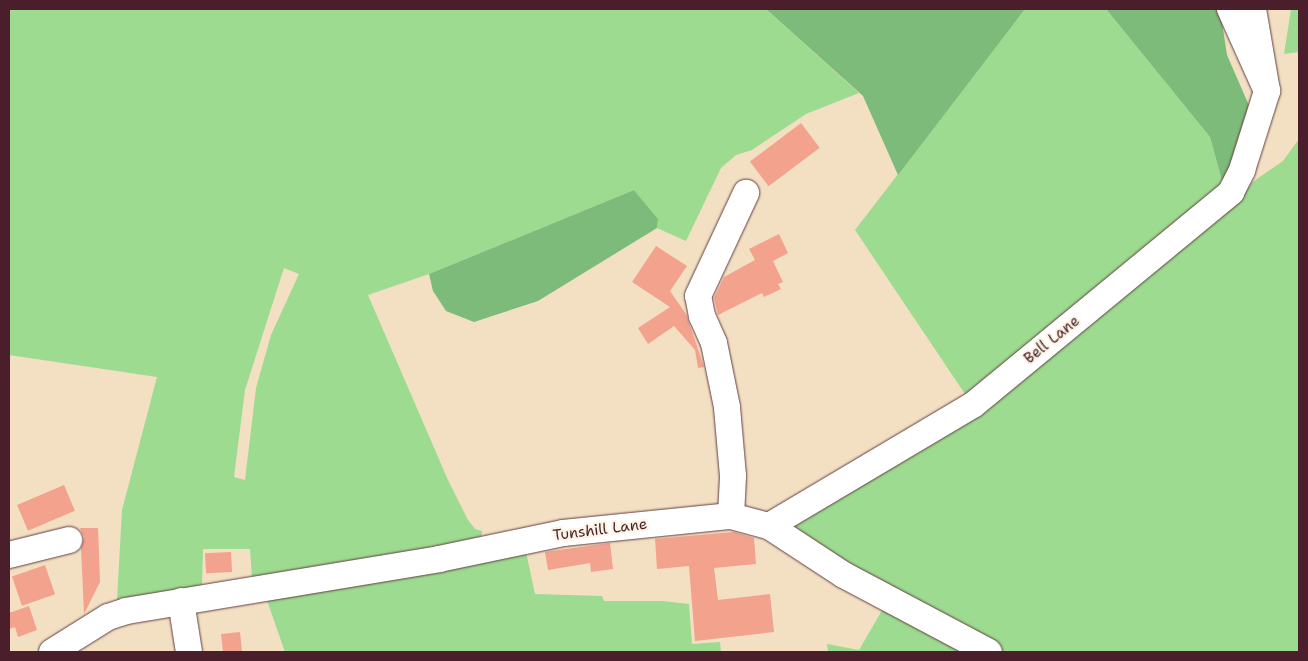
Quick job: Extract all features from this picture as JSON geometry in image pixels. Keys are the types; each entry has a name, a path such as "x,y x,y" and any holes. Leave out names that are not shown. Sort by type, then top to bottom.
{"street":[{"path":"1230,9 1267,91"},
{"path":"1253,9 1267,91"},
{"name":"Bell Lane","path":"769,526 973,405 1231,192 1242,170 1267,91"},
{"path":"732,516 733,476 727,407 714,343 702,316 698,296 746,193"},
{"name":"Tunshill Lane","path":"52,652 108,617 181,601 439,559 563,533 732,516 769,526 844,575 989,652"},
{"path":"9,555 69,540"},
{"path":"181,601 189,652"}],"green space":[{"path":"9,9 766,9 859,93 806,114 752,150 736,155 721,168 686,241 657,228 658,219 634,190 429,274 368,295 448,480 468,520 475,529 482,531 481,543 252,579 250,549 203,549 202,586 117,600 122,510 157,377 9,355","holes":["284,268 299,274 271,335 256,388 245,480 234,477 245,390"]},
{"path":"766,9 1025,9 898,175 863,96"},
{"path":"1025,9 1106,9 1210,137 1224,188 967,397 855,230"},
{"path":"1106,9 1220,9 1227,55 1251,110 1224,188 1210,137"},
{"path":"1291,9 1299,9 1299,52 1284,54"},
{"path":"1299,139 1299,652 1005,652 955,628 801,537 795,525 1195,234 1254,181 1283,161"},
{"path":"634,190 658,219 657,228 538,301 474,322 446,311 433,291 429,274"},
{"path":"526,552 535,594 602,596 604,601 662,601 689,604 692,644 720,642 721,652 285,652 265,595"},
{"path":"884,607 968,652 828,652 827,644 859,650"}],"building":[{"path":"801,123 820,148 769,186 750,162"},
{"path":"779,234 788,253 773,261 783,282 778,284 781,289 764,297 762,293 718,315 714,298 724,277 755,260 749,249"},
{"path":"656,246 687,266 670,291 686,314 704,367 698,368 695,350 674,326 648,344 638,328 670,307 632,282"},
{"path":"64,485 75,511 28,531 17,505"},
{"path":"80,528 98,528 100,582 84,614 81,548 84,537"},
{"path":"734,532 754,538 756,564 714,568 718,600 770,594 774,632 695,641 689,566 657,569 655,539"},
{"path":"610,543 613,569 591,572 590,563 548,570 545,552"},
{"path":"231,552 232,572 206,573 205,553"},
{"path":"45,565 55,594 22,606 12,576"},
{"path":"29,606 37,630 18,637 15,627 9,629 9,613"},
{"path":"240,632 242,652 223,652 221,634"}]}
